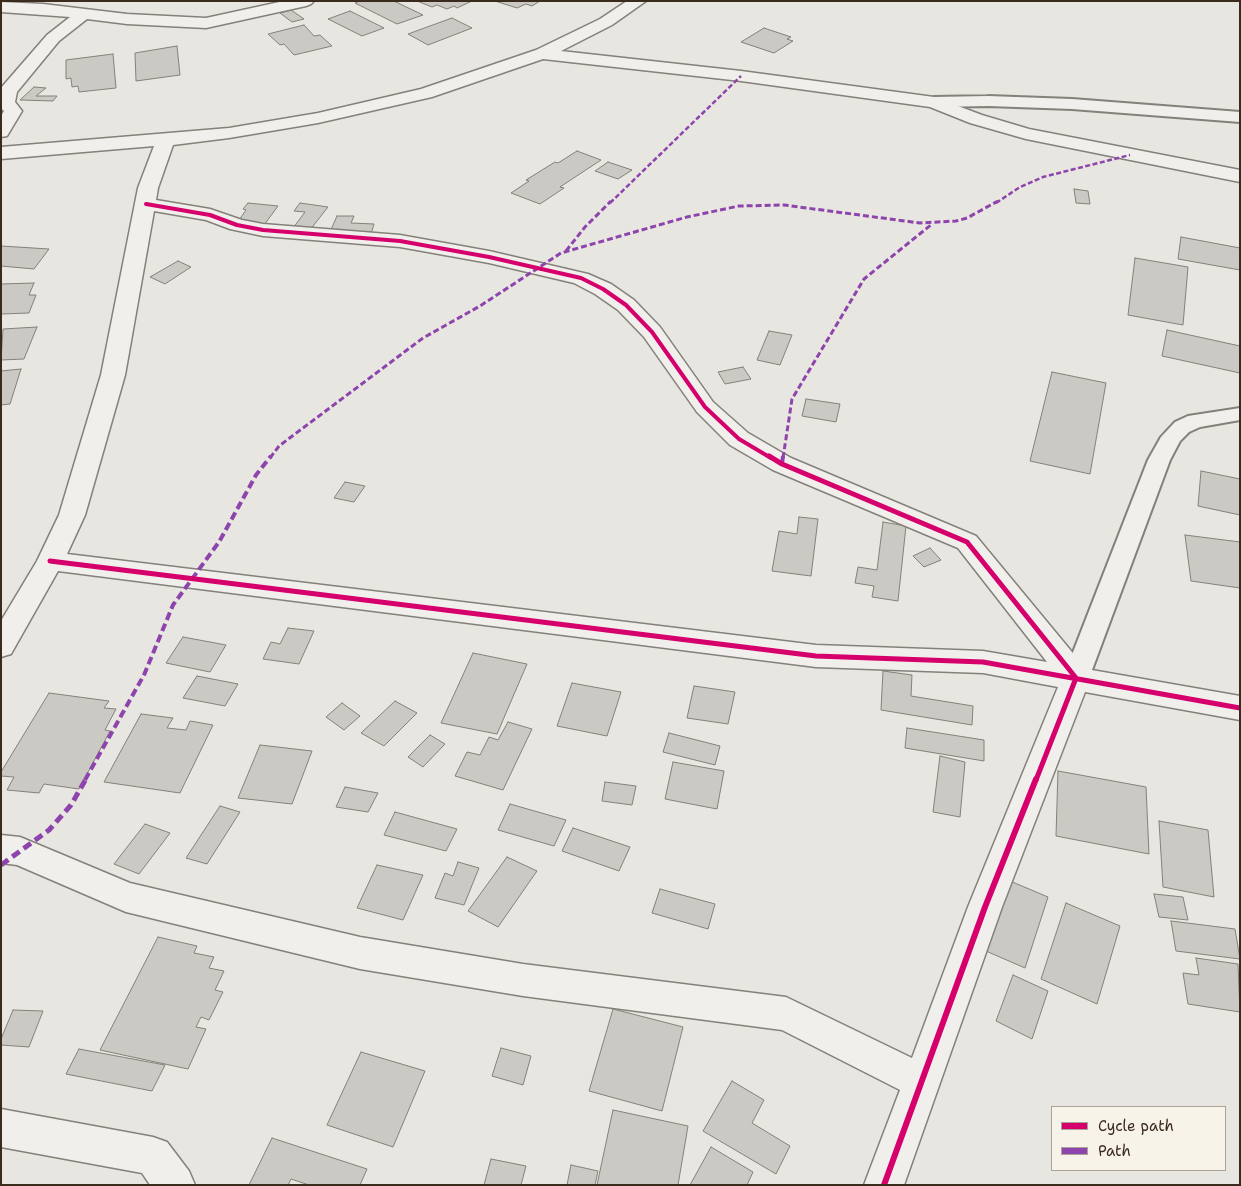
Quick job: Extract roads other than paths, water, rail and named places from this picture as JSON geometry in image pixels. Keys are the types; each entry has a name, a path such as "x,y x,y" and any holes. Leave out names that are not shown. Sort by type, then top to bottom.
{"street":[{"path":"1,7 45,5 84,14 127,19 206,23 306,1"},
{"path":"1,153 229,133 318,118 426,93 542,54 606,22 638,1"},
{"path":"1,132 13,111 6,103 8,91 53,38 84,14"},
{"path":"542,54 741,76 934,102 1026,134 1240,176"},
{"path":"1,646 50,561 72,515 112,375 148,188 166,140"},
{"path":"146,204 210,215 237,225 263,230 400,241 489,257 581,278 603,289 626,305 652,332 705,408 739,439 782,464 967,542 1076,678"},
{"path":"50,561 816,656 982,662 1240,708"},
{"path":"884,1185 985,907 1076,678"},
{"path":"1,849 20,851 126,897 360,953 523,980 786,1014 922,1082"},
{"path":"1,1128 153,1156 175,1185"}],"lane":[{"path":"934,102 988,101 1072,104 1240,117"},
{"path":"1076,678 1159,460 1172,437 1182,427 1195,421 1240,414"}]}
